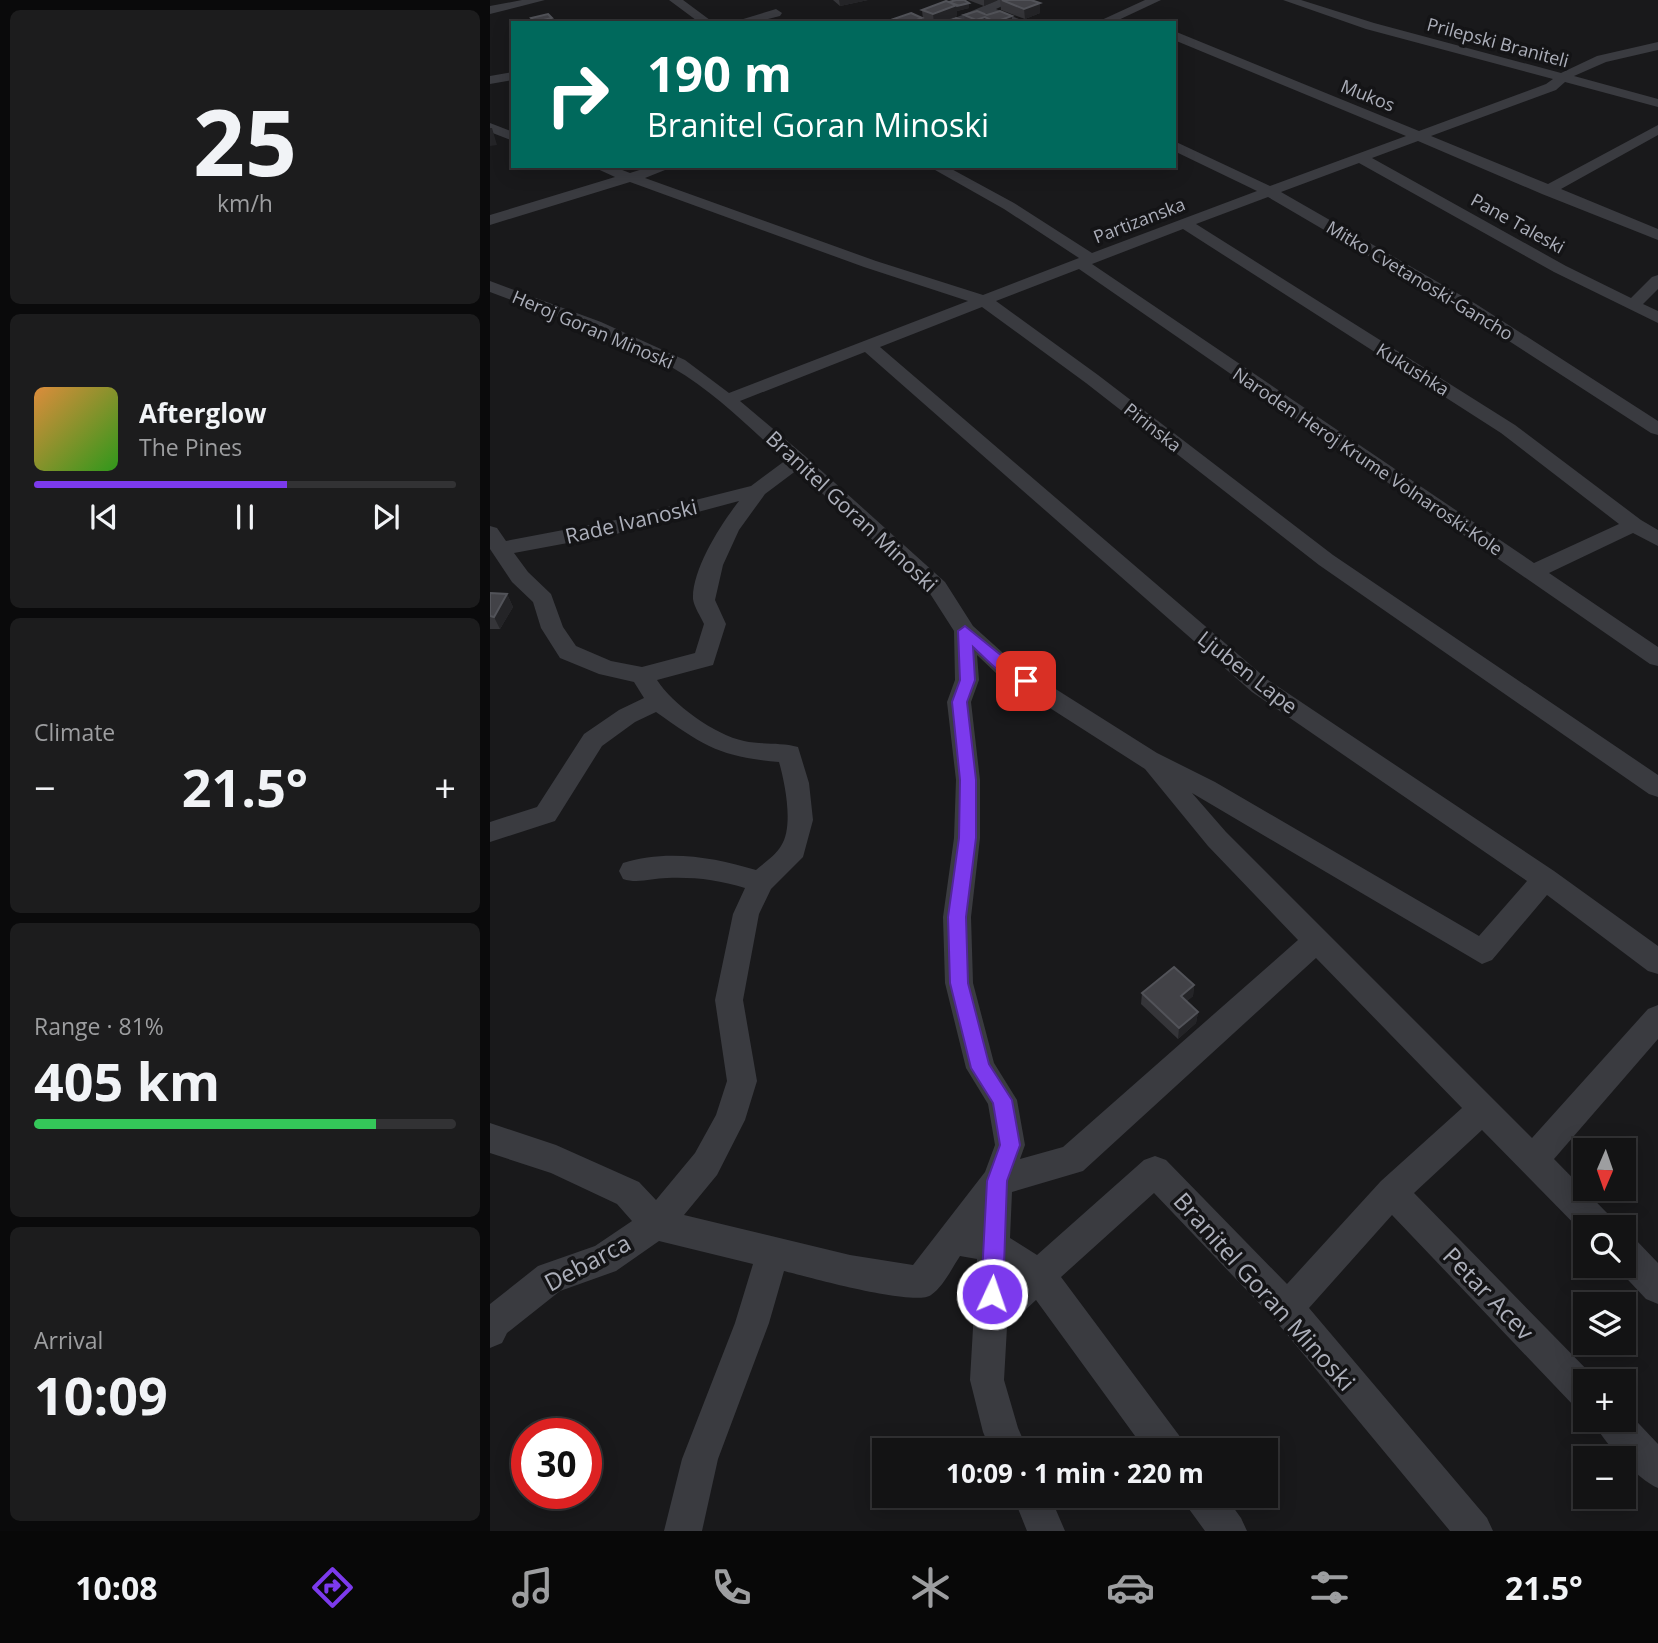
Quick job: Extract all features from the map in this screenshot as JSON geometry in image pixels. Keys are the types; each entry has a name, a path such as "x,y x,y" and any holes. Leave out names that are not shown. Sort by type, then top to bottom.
{"street":[{"path":"490,10 539,0"},
{"path":"678,2 702,0"},
{"path":"954,21 1009,0"},
{"name":"Prilepski Braniteli","path":"1289,0 1370,26 1658,103"},
{"path":"1106,21 1147,1"},
{"path":"678,2 705,21"},
{"path":"985,9 1017,21"},
{"path":"744,21 776,13"},
{"path":"1123,14 1139,21"},
{"name":"Mukos","path":"1176,36 1658,235"},
{"name":"Partizanska","path":"729,399 1184,223 1551,87 1561,78 1598,58 1658,46"},
{"path":"490,80 511,76"},
{"path":"490,127 511,136"},
{"path":"1548,191 1658,129"},
{"name":"Mitko Cvetanoski-Gancho","path":"1176,146 1269,191 1470,308 1657,426"},
{"name":"Pane Taleski","path":"1361,158 1658,318"},
{"name":"Pirinska","path":"603,168 870,264 985,301 1092,379 1326,560 1658,787"},
{"path":"490,220 661,168"},
{"name":"Naroden Heroj Krume Volnaroski-Kole","path":"939,168 1009,206 1531,573 1657,656"},
{"name":"Kukushka","path":"1184,223 1508,429 1634,526 1658,539"},
{"path":"1632,306 1658,280"},
{"name":"Heroj Goran Minoski","path":"490,286 596,326 679,364 729,399"},
{"name":"Ljuben Lape","path":"867,345 1260,686 1545,879 1658,962"},
{"name":"Branitel Goran Minoski","path":"729,399 937,587 965,631 1005,668 1148,760 1206,789 1482,952 1545,879"},
{"path":"656,1224 706,1164 730,1120 742,1081 729,1000 746,914 761,881 794,850 800,820 797,783 789,754 743,750 710,738 658,701 642,675 705,659 715,624 704,600 712,565 729,528 758,490 798,460"},
{"name":"Rade Ivanoski","path":"642,675 607,668 568,652 552,628 543,599 520,577 496,540 616,527 758,490"},
{"path":"1531,573 1634,526"},
{"path":"490,1138 556,1160 628,1193 656,1224 850,1271 920,1283 997,1181 1010,1145 1002,1100 981,1068 959,983 957,917 967,838 968,780 959,702 967,680 965,631"},
{"path":"490,832 546,814 593,740 627,716 658,701"},
{"name":"Branitel Goran Minoski","path":"1148,760 1217,839 1587,1215"},
{"path":"632,871 664,867 716,868 761,881"},
{"path":"997,1181 1072,1160 1317,940"},
{"path":"1533,1160 1658,1018"},
{"path":"1287,1308 1392,1192 1483,1109"},
{"name":"Branitel Goran Minoski","path":"991,1318 1040,1277 1155,1171 1287,1308 1474,1531"},
{"path":"997,1181 987,1380 1004,1438"},
{"name":"Petar Acev","path":"1392,1192 1573,1380"},
{"name":"Debarca","path":"490,1331 495,1321 550,1278 604,1259 656,1224"},
{"path":"955,1239 995,1246 1040,1277 1158,1438"},
{"path":"683,1531 700,1459 752,1323 773,1253"},
{"path":"1636,1264 1658,1287"},
{"path":"1622,1432 1658,1470"},
{"path":"1036,1508 1046,1531"},
{"path":"1211,1508 1228,1531"}],"building":[{"path":"956,0 969,3 957,6 949,2"},
{"path":"1002,0 1031,0 1040,3 1024,9"},
{"path":"946,1 957,5 933,14 922,10"},
{"path":"977,11 987,15 1000,11 1012,16 993,21 985,17 976,20 964,15"},
{"path":"911,13 922,18 914,21 888,21"},
{"path":"548,14 552,18 534,21 531,18"},
{"path":"490,593 507,594 494,617 490,616"},
{"path":"1174,967 1194,985 1181,996 1198,1012 1179,1028 1142,993"}],"route":[{"path":"992,1294 997,1181 1010,1145 1002,1100 981,1068 959,983 957,917 967,838 968,780 959,702 967,680 965,631 1005,668 1026,681"}]}
